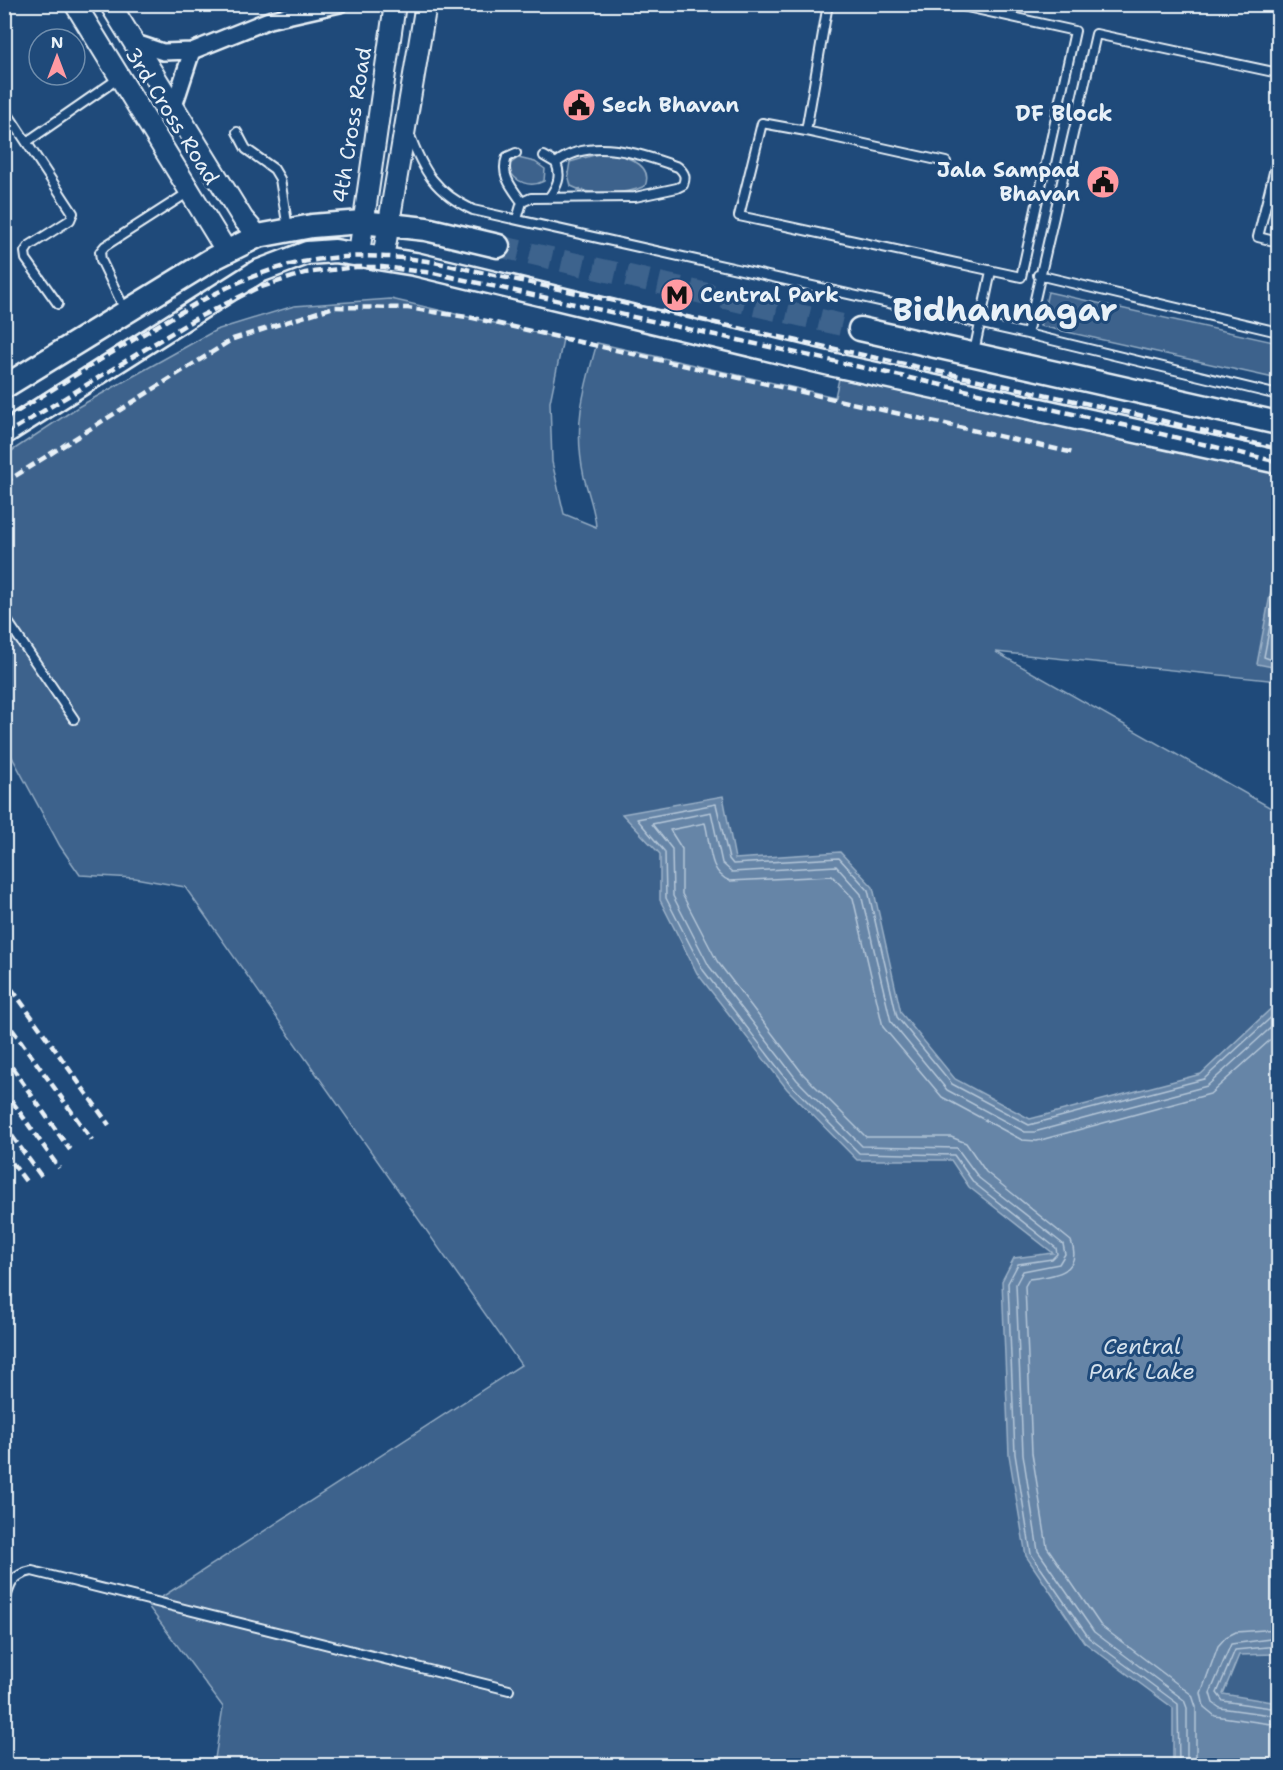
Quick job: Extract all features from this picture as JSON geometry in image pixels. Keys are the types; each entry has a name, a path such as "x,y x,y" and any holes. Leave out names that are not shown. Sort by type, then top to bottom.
{"main road":[{"path":"4,387 214,258 258,236 288,230 362,222 426,229 498,246"},
{"path":"4,433 258,272 307,254 359,253 830,364 1278,462"},
{"path":"860,329 973,357 1278,423"},
{"path":"1220,450 1227,412"}],"street":[{"name":"3rd Cross Road","path":"75,4 227,252"},
{"path":"110,4 243,219 258,236"},
{"path":"134,42 163,52 192,51 269,20 340,4"},
{"name":"4th Cross Road","path":"359,253 395,4"},
{"path":"383,258 426,4"},
{"path":"174,106 192,51"}],"lane":[{"path":"806,130 828,4"},
{"path":"946,162 806,130 762,123 739,216 1021,277 1075,31 953,4"},
{"path":"1027,334 1038,275 1096,34 1278,73"},
{"path":"28,141 120,77"},
{"path":"4,108 28,141 73,213 70,220 29,246 25,252 26,259 58,304"},
{"path":"406,126 420,164 437,187 454,201 473,210 1027,334 1278,395"},
{"path":"237,132 246,149 274,169 280,178 288,230"},
{"path":"522,202 531,198 635,197 677,188 683,185 685,179 684,172 678,167 621,150 592,150 565,156 556,163"},
{"path":"516,153 507,157 503,166 507,179 522,202 518,219"},
{"path":"544,156 556,163 560,173 556,188 549,198"},
{"path":"1278,156 1258,237 1278,242"},
{"path":"126,312 101,260 100,252 105,246 191,192"},
{"path":"973,357 991,271"},
{"path":"1038,275 1278,332"},
{"path":"4,616 74,719"},
{"path":"4,1604 11,1580 20,1574 32,1571 509,1690"}],"shaded area":[{"path":"601,153 625,157 640,165 647,178 645,186 628,191 598,193 571,186 568,174 570,162"},
{"path":"518,158 535,162 545,169 544,181 529,184 515,178 509,169 510,164"},
{"path":"1048,292 1278,343 1278,379 1040,326"},
{"path":"391,299 563,339 550,402 552,462 564,514 596,527 584,477 579,441 581,409 597,343 835,397 839,379 1278,469 1278,681 996,652 1278,812 1278,1765 214,1765 223,1707 148,1606 521,1365 185,887 135,878 80,875 60,846 5,744 4,456 78,407 216,330 294,306"}],"water":[{"path":"1278,553 1278,668 1257,664"},
{"name":"Central Park Lake","path":"723,796 735,859 840,852 873,887 901,1013 955,1079 1030,1119 1201,1074 1278,1002 1278,1649 1274,1654 1239,1655 1223,1694 1278,1703 1278,1765 1173,1765 1173,1708 1084,1642 1026,1556 1009,1455 1002,1281 1014,1258 1053,1253 969,1187 951,1160 857,1160 787,1089 697,973 660,900 660,854 622,814"}],"tunnel":[{"path":"498,246 860,329"}],"railway":[{"path":"4,420 163,322 240,282 303,262 368,256 434,262 1135,414 1278,449"},
{"path":"4,435 193,320 255,289 305,273 356,267 382,267 433,273 1132,427 1278,462"},
{"path":"4,483 233,339 334,307 408,308 473,318 1074,453"},
{"path":"4,978 109,1125"},
{"path":"4,1018 92,1140"},
{"path":"4,1056 70,1150"},
{"path":"4,1090 59,1168"},
{"path":"4,1125 41,1176"},
{"path":"4,1152 28,1184"}],"place":[{"name":"Sech Bhavan","path":"579,105"},
{"name":"Jala Sampad Bhavan","path":"1103,182"},
{"name":"Central Park","path":"677,295"}],"district":[{"name":"DF Block","path":"1064,113"},
{"name":"Bidhannagar","path":"1005,309"}]}
